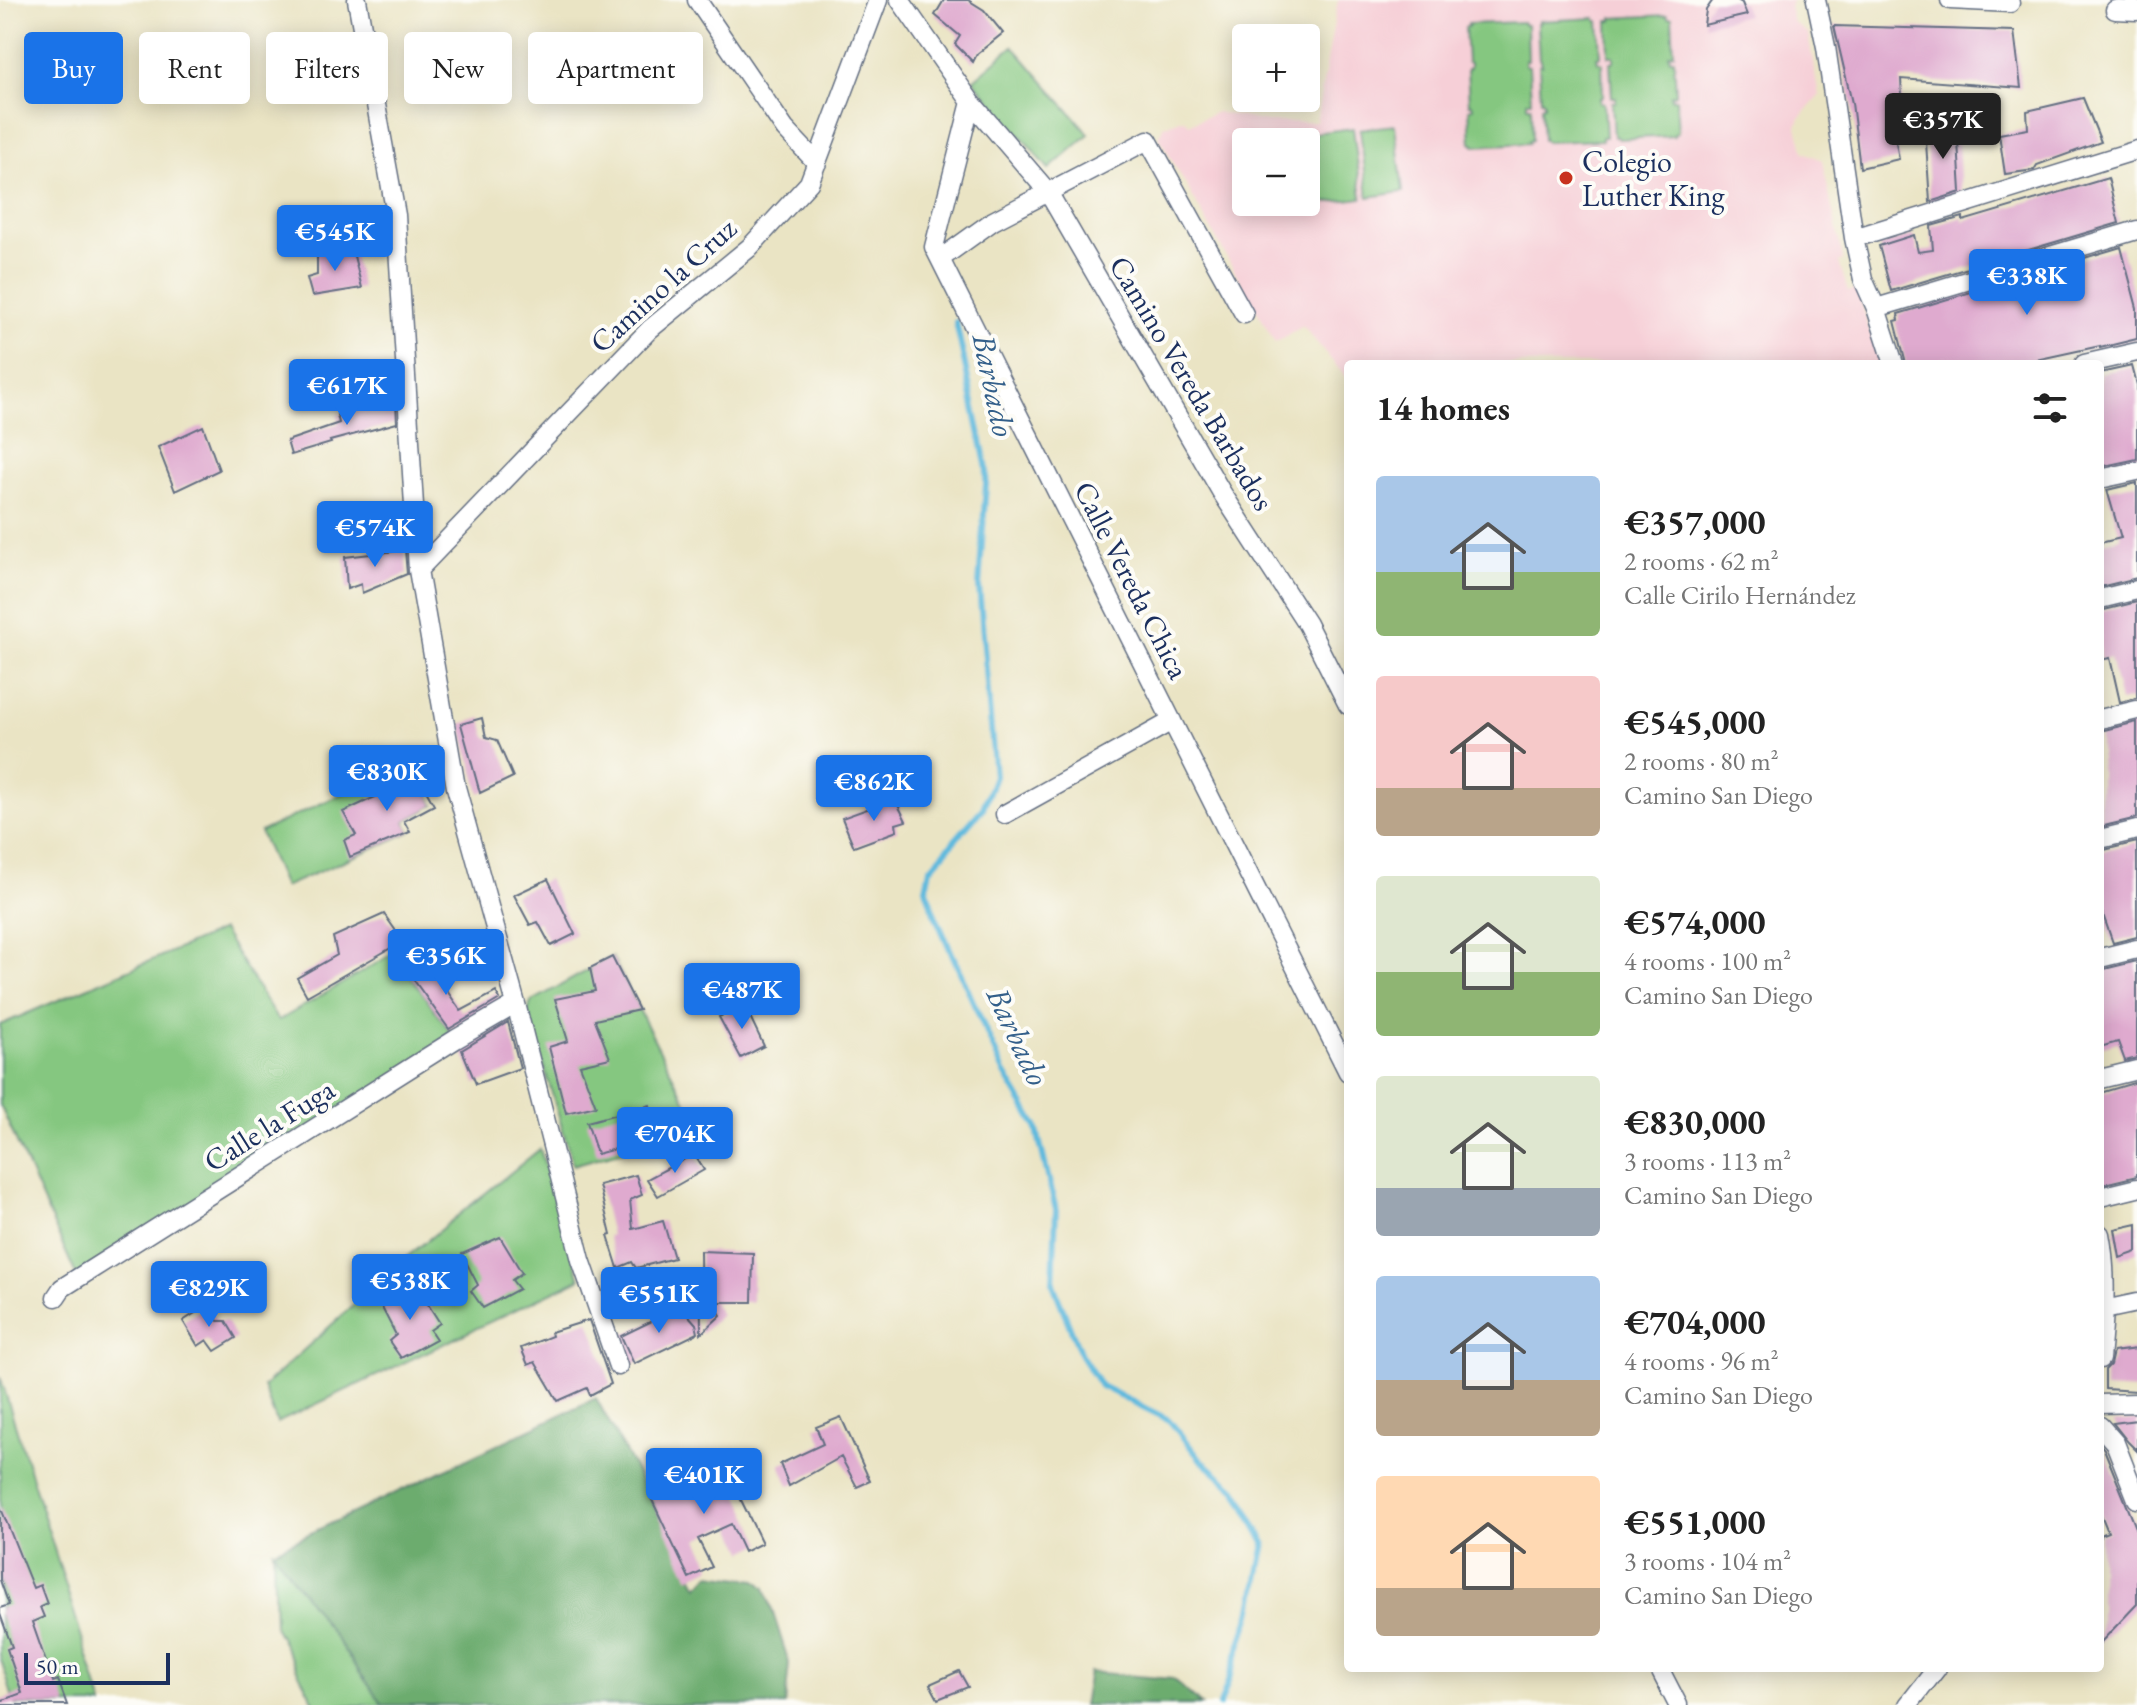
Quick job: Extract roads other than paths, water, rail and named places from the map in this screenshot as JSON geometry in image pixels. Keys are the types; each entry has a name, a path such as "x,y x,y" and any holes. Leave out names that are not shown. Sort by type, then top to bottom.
{"street":[{"path":"357,0 396,215 418,570 456,787 516,1004 581,1260 618,1366"},
{"path":"697,0 785,129 817,163"},
{"name":"Camino la Cruz","path":"418,570 650,329 749,248 809,183 878,0"},
{"name":"Camino Vereda Barbados","path":"900,0 971,102 1048,192 1222,493 1307,624 1344,697"},
{"path":"1816,0 1826,47 1854,238 1863,279 1893,360"},
{"path":"1950,0 2010,3"},
{"path":"2115,10 2137,11"},
{"name":"Calle Vereda Chica","path":"971,102 934,247 1344,1064"},
{"path":"940,259 993,221 1148,140 1244,314"},
{"path":"1854,238 2137,150"},
{"path":"1876,308 2137,230"},
{"path":"2102,360 2137,352"},
{"path":"2104,478 2137,471"},
{"path":"2104,598 2137,590"},
{"path":"2104,718 2137,710"},
{"path":"1005,814 1172,721"},
{"path":"2104,838 2137,830"},
{"path":"2104,957 2137,949"},
{"name":"Calle la Fuga","path":"56,1297 62,1288 516,1004"},
{"path":"2104,1078 2137,1070"},
{"path":"2104,1196 2137,1188"},
{"path":"2104,1310 2137,1303"},
{"path":"2104,1404 2137,1403"},
{"path":"2104,1431 2115,1443 2137,1499"},
{"path":"1661,1672 1678,1705"},
{"path":"1908,1705 1927,1672"}],"waterway":[{"name":"Barbado","path":"956,322 987,469 979,587 995,776 983,808 930,869 926,888 1003,1070 1036,1126 1056,1210 1053,1284 1081,1355 1101,1386 1169,1420 1200,1459 1237,1491 1265,1543 1251,1614 1220,1705"}],"place":[{"name":"Colegio Luther King","path":"1566,178"}]}
